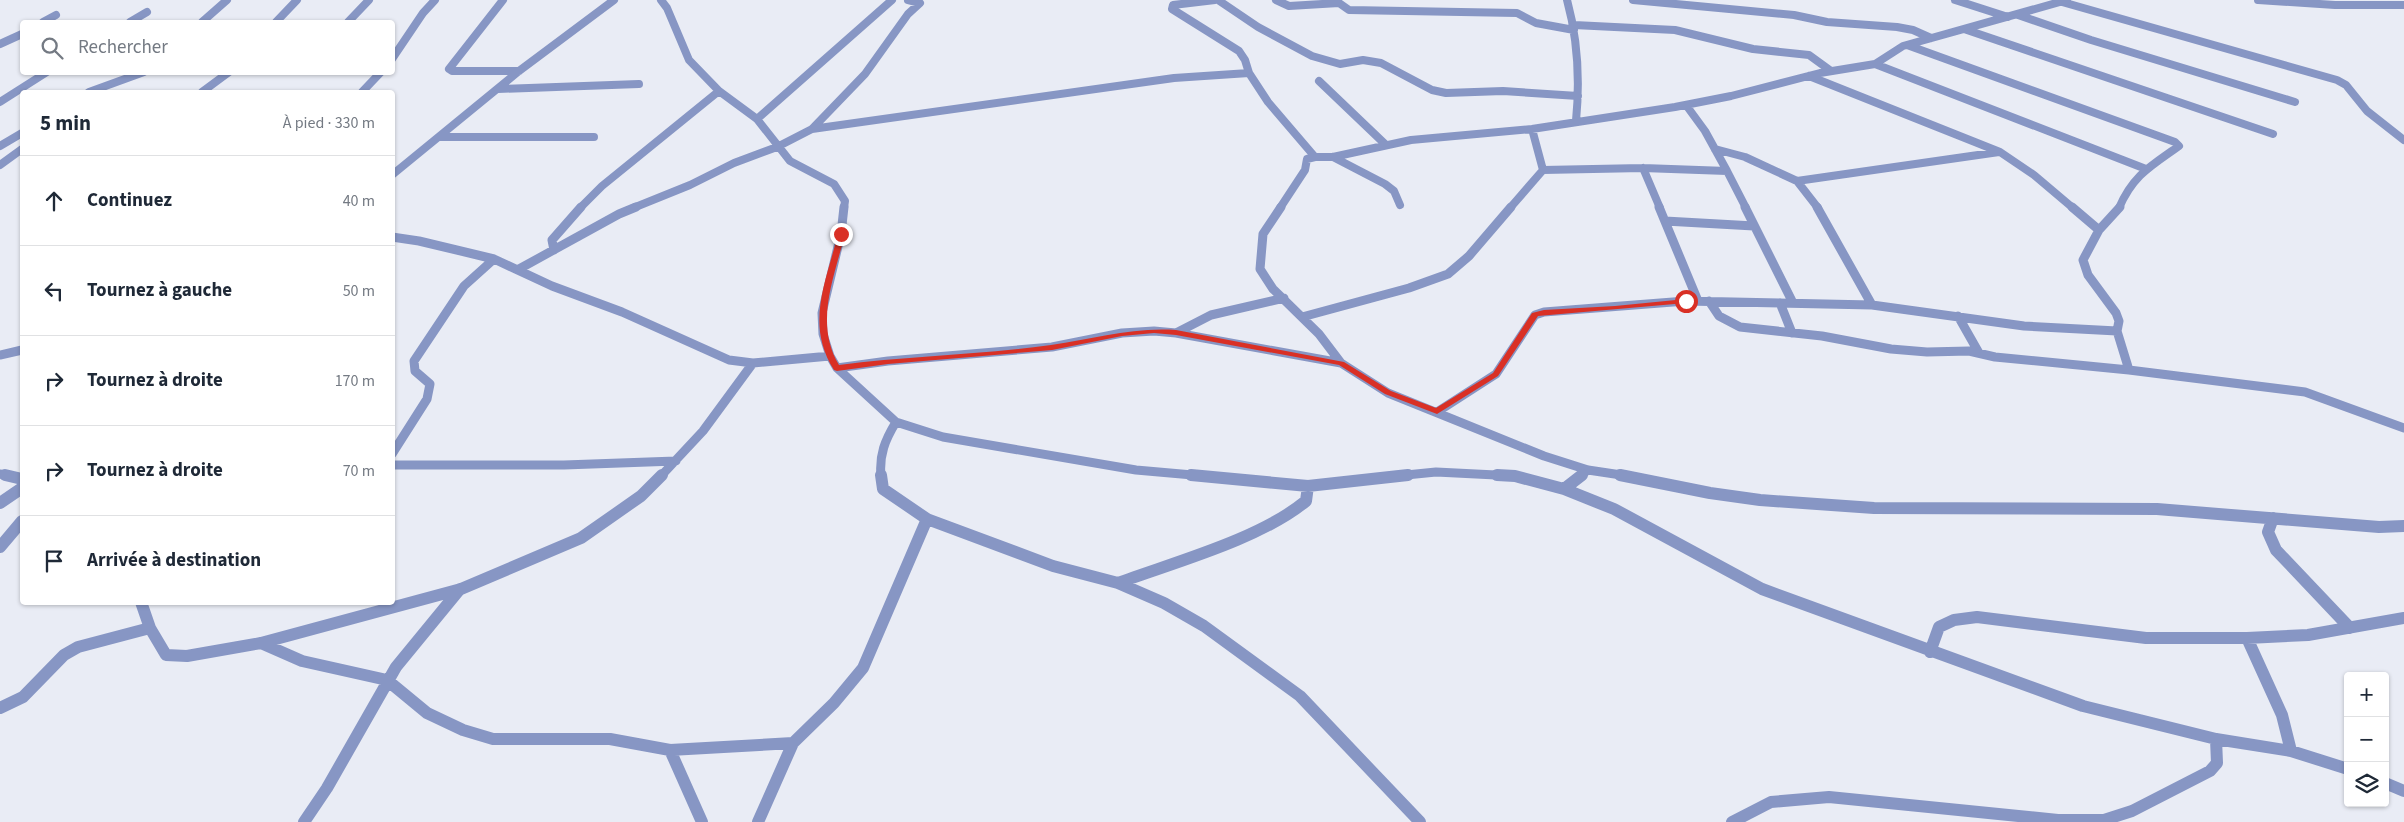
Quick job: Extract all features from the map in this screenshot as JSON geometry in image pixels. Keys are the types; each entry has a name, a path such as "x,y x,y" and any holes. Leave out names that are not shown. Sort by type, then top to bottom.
{"street":[{"path":"204,20 227,0"},
{"path":"278,20 298,0"},
{"path":"350,20 369,0"},
{"path":"395,55 423,13 435,0"},
{"path":"502,0 449,69 452,71 518,71"},
{"path":"395,173 518,71 614,0"},
{"path":"661,0 667,8 689,60 719,91 757,119 777,147 790,161 834,184 846,201 841,234 822,313 823,334 830,356 837,368 896,422 944,437 1136,470 1308,486 1436,472 1515,476 1564,489 1614,509 1762,589 1930,652 2083,706 2216,740 2291,751 2344,768"},
{"path":"757,119 892,0"},
{"path":"908,0 921,1"},
{"path":"1315,156 1268,102 1249,73 1245,60 1239,51 1172,9 1173,5 1216,0 1258,27 1312,56 1340,64 1363,60 1381,63 1392,67 1432,90 1446,93 1503,91 1578,96"},
{"path":"1276,0 1289,6 1339,3 1349,10 1517,13 1522,14 1533,22 1574,28 1675,30 1753,49 1809,55 1831,71"},
{"path":"1566,0 1577,44 1578,96 1576,121"},
{"path":"1633,0 1794,15 1826,22 1896,27 1913,30 1931,38"},
{"path":"1954,0 2008,17"},
{"path":"2258,0 2335,5 2404,6"},
{"path":"519,269 619,214 690,186 734,163 777,147 812,129 865,74 908,14 921,1"},
{"path":"1341,364 1319,334 1273,289 1260,269 1260,251 1263,234 1306,170 1307,159 1315,156 1333,157 1386,145 1455,135 1532,129 1686,105 1831,71 1875,64 1898,48 1907,45 2065,1 2337,80 2346,84 2366,111 2404,140"},
{"path":"133,20 147,12"},
{"path":"47,20 56,15"},
{"path":"2018,15 2091,40 2294,102"},
{"path":"1964,29 2273,134"},
{"path":"0,44 20,35"},
{"path":"1907,45 2143,129 2176,142 2179,146 2146,169 2127,189 2119,208 2099,230 2083,260 2088,275 2116,313 2119,321 2116,331 2129,370"},
{"path":"1875,64 2146,169"},
{"path":"812,129 1174,78 1249,73"},
{"path":"0,102 42,75"},
{"path":"94,90 136,75"},
{"path":"205,90 225,75"},
{"path":"364,90 378,75"},
{"path":"1809,76 2000,152 2034,175 2099,230"},
{"path":"1318,81 1386,145"},
{"path":"498,89 640,84"},
{"path":"554,250 552,240 556,232 602,186 719,91"},
{"path":"1686,105 1727,170 1793,303"},
{"path":"1532,129 1543,170"},
{"path":"0,147 20,134"},
{"path":"440,137 594,137"},
{"path":"0,147 20,149"},
{"path":"1715,149 1745,157 1797,181 1819,209 1872,305"},
{"path":"0,165 20,150"},
{"path":"1797,181 2000,152"},
{"path":"1333,157 1385,184 1394,191 1400,205"},
{"path":"1302,317 1408,288 1448,274 1469,256 1543,170 1643,168 1727,170"},
{"path":"1643,168 1698,301"},
{"path":"1665,221 1754,226"},
{"path":"395,237 419,241 494,259 552,286 622,312 729,360 753,363 830,356"},
{"path":"395,449 427,399 430,384 415,371 414,361 464,286 494,259"},
{"path":"1176,333 1211,315 1284,298"},
{"path":"1437,412 1496,374 1535,315 1544,312 1698,301 1872,305 1958,316 1980,322 2116,331"},
{"path":"1709,301 1719,316 1740,327 1792,333 1891,349 1927,352 1950,350 1995,357 2129,370 2305,392 2404,428"},
{"path":"1780,303 1792,333"},
{"path":"1958,316 1978,353"},
{"path":"837,368 888,361 1052,347 1122,333 1154,331 1176,333 1341,364 1388,393 1544,456 1588,470 1760,500 1874,508 2157,509 2379,528 2404,526"},
{"path":"0,356 20,351"},
{"path":"141,605 150,628 166,655 187,656 261,643 347,622 461,589 581,538 640,496 703,431 753,363"},
{"path":"896,422 886,438 879,461 883,489 927,519 1053,566 1118,583 1164,603 1204,626 1300,696 1420,822"},
{"path":"395,465 564,465 676,461"},
{"path":"1564,489 1588,470"},
{"path":"0,474 20,479"},
{"path":"1118,583 1245,536 1289,516 1306,501 1308,486"},
{"path":"0,503 20,489"},
{"path":"2274,518 2268,532 2276,550 2350,628"},
{"path":"758,822 793,743 834,702 863,668 894,600 909,558 927,519"},
{"path":"0,547 20,528"},
{"path":"304,822 344,758 387,680 406,653 461,589"},
{"path":"1930,652 1939,627 1954,620 1977,617 2146,638 2247,638 2308,635 2404,618"},
{"path":"0,708 23,697 64,655 71,651 94,642 150,628"},
{"path":"2247,638 2282,715 2291,751"},
{"path":"261,643 302,661 387,680 428,713 463,730 494,739 610,738 670,750 793,743"},
{"path":"1732,822 1771,802 1830,797 2058,820 2104,820 2132,810 2210,771 2218,763 2216,740"},
{"path":"670,750 702,822"},
{"path":"2389,784 2404,791"}],"route":[{"path":"841,234 822,313 823,334 830,356 837,368 888,361 1052,347 1122,333 1154,331 1176,333 1341,364 1388,393 1437,412 1496,374 1535,315 1544,312 1686,301"}]}
